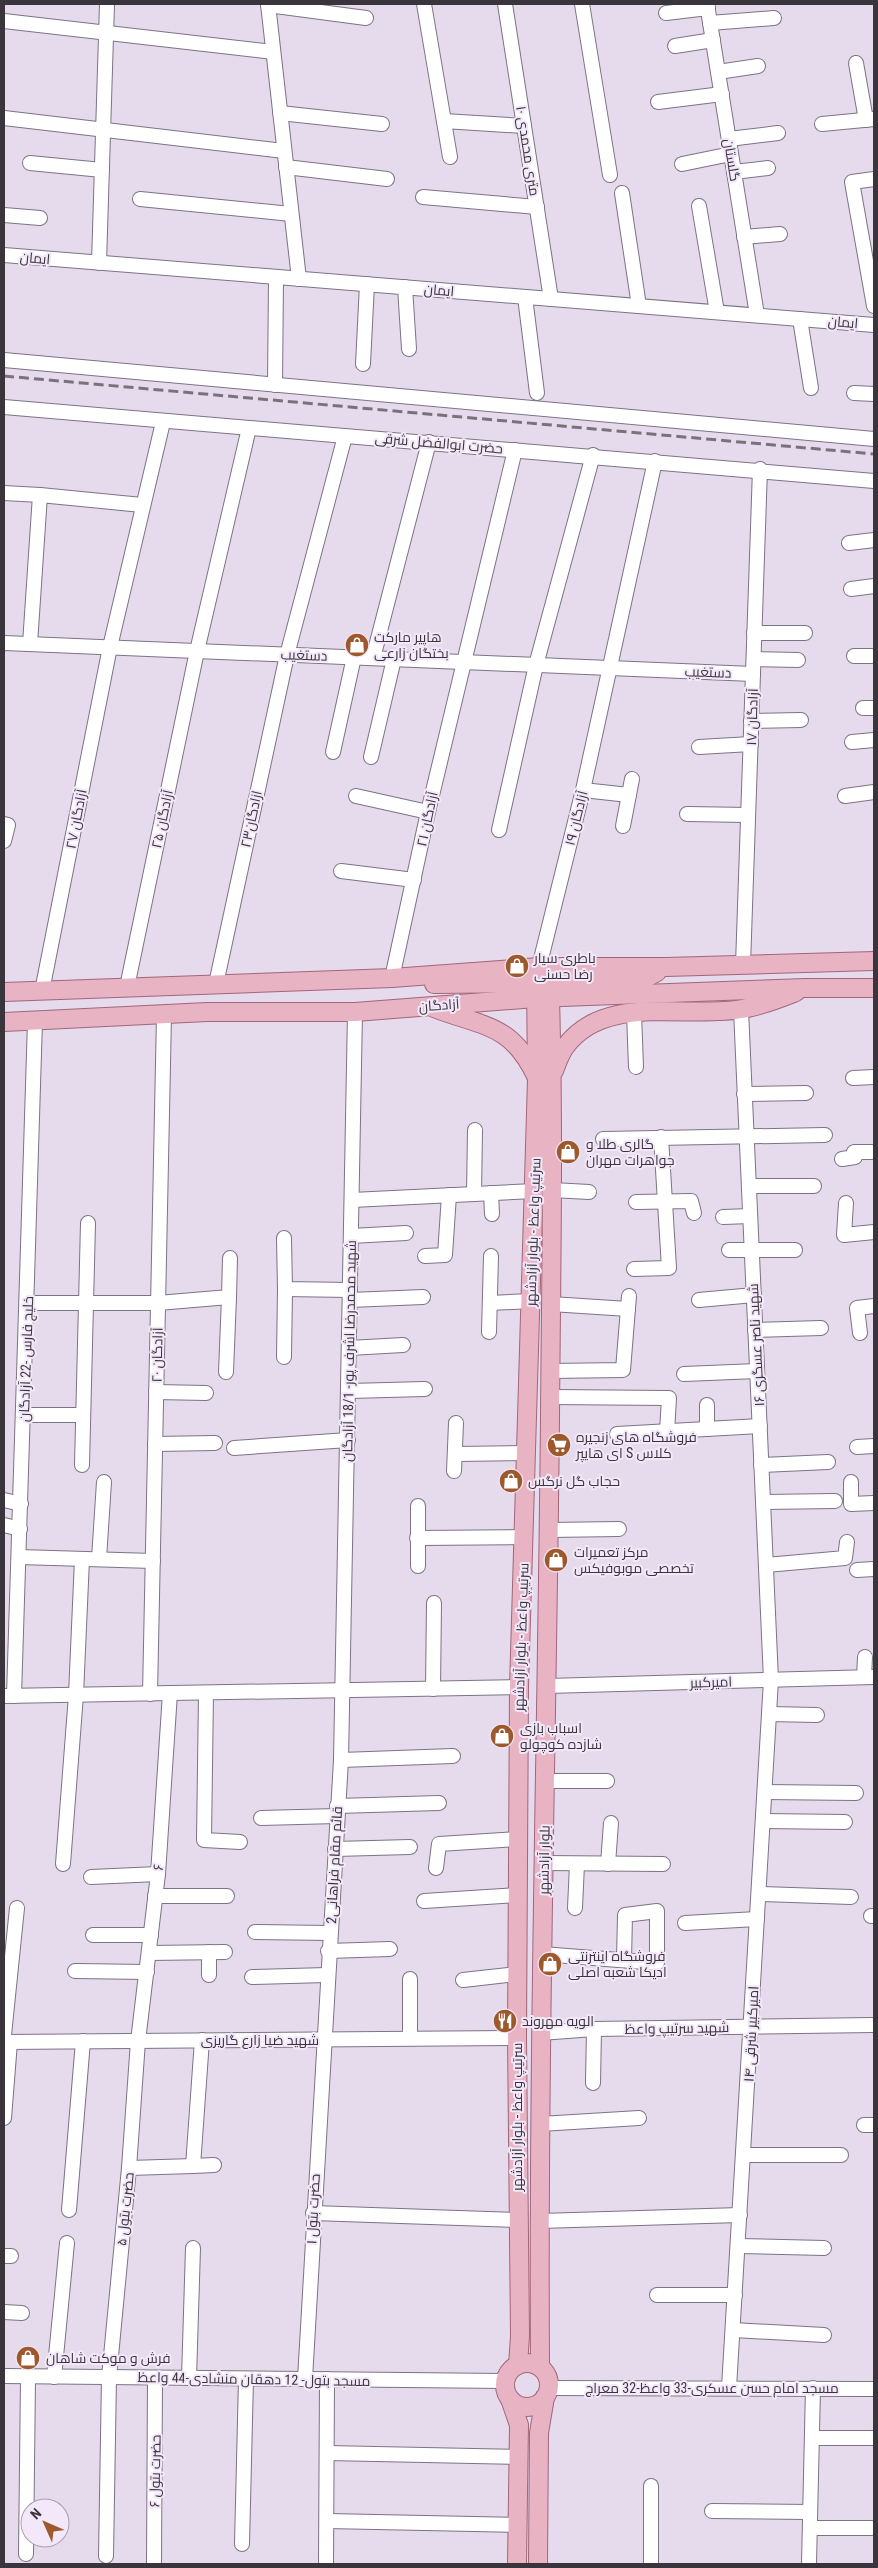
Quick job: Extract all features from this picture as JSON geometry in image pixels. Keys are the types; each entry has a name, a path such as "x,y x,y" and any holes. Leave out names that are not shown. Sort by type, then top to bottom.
{"main road":[{"name":"آزادگان","path":"4,1022 207,1012 355,1012 429,1006 666,967 874,961"},
{"name":"آزادگان","path":"4,992 400,977 542,986 874,988"},
{"name":"سرتیپ واعظ - بلوار آزادشهر","path":"542,986 552,1190 547,1686"},
{"path":"429,1006 501,1032 545,1076 565,1047 591,1024 605,1018 634,1013 740,1010 772,1002 805,988"},
{"name":"سرتیپ واعظ - بلوار آزادشهر","path":"518,2365 520,2336 517,2038 519,1687 534,1191 545,1076"},
{"name":"بلوار آزادشهر","path":"540,2033 547,1686"},
{"name":"سرتیپ واعظ - بلوار آزادشهر","path":"540,2033 540,2367"},
{"path":"517,2564 519,2425 505,2381 518,2365 529,2363 540,2367 548,2376 547,2393 539,2433 538,2564"},
{"path":"510,2398 521,2406 528,2407 541,2402 547,2393"}],"street":[{"path":"99,263 107,4"},
{"path":"299,279 268,4 366,18"},
{"path":"424,4 450,156"},
{"name":"۱۰ متری محمدی","path":"505,4 551,299"},
{"path":"582,4 610,175"},
{"path":"666,13 707,6"},
{"name":"گلستان","path":"707,6 757,315"},
{"path":"710,22 774,18"},
{"path":"4,21 273,52"},
{"path":"675,46 713,40"},
{"path":"822,124 870,119 856,63"},
{"path":"718,72 758,66"},
{"path":"658,102 722,94"},
{"path":"280,113 382,124"},
{"path":"4,118 103,128 284,151"},
{"path":"444,121 524,126"},
{"path":"729,140 778,133"},
{"path":"682,164 731,154"},
{"path":"30,163 102,170"},
{"path":"286,168 387,179"},
{"path":"734,172 768,168"},
{"path":"874,179 852,182 874,306"},
{"path":"622,193 639,306"},
{"path":"423,197 536,207"},
{"path":"140,199 291,214"},
{"path":"700,206 717,312"},
{"path":"4,215 40,218"},
{"path":"744,237 780,234"},
{"name":"ایمان","path":"4,255 874,325"},
{"path":"276,277 276,384"},
{"path":"363,364 366,284"},
{"path":"405,287 409,349"},
{"path":"525,297 537,394"},
{"path":"800,319 811,388"},
{"path":"4,360 874,439"},
{"path":"854,393 874,394"},
{"name":"حضرت ابوالفضل شرقی","path":"4,407 163,422 593,455 874,480"},
{"name":"۲۷ آزادگان","path":"42,991 110,647 163,422"},
{"name":"۲۵ آزادگان","path":"127,987 197,651 249,428"},
{"name":"۲۳ازادگان","path":"216,984 287,654 345,436"},
{"path":"372,658 429,442"},
{"name":"۲۱ آزادگان","path":"400,977 414,880 428,812 516,450"},
{"path":"499,830 536,665 593,455"},
{"name":"۱۹ آزادگان","path":"542,986 655,461"},
{"name":"۱۷ آزادگان","path":"743,965 760,469"},
{"path":"4,493 142,505"},
{"path":"30,644 40,495"},
{"path":"849,543 874,540"},
{"path":"851,589 874,586"},
{"path":"754,633 805,633"},
{"name":"دستغیب","path":"4,643 753,674"},
{"path":"854,656 874,656"},
{"path":"333,752 354,657"},
{"path":"371,757 394,659"},
{"path":"754,659 798,660"},
{"path":"751,721 801,720"},
{"path":"852,742 874,740"},
{"path":"699,747 750,744"},
{"path":"623,826 632,779"},
{"path":"583,790 630,795"},
{"path":"845,796 874,792"},
{"path":"356,796 428,812"},
{"path":"687,814 748,815"},
{"path":"4,824 8,825 4,841"},
{"path":"340,870 414,880"},
{"name":"۱۶ شهید ناصر عسگری","path":"740,1010 771,1680"},
{"name":"شهید محمدرضا اشرف پور- 18/1 آزادگان","path":"343,1690 355,1012"},
{"path":"634,1013 636,1067"},
{"name":"۲۰ آزادگان","path":"150,1694 164,1015"},
{"name":"خلیج فارس -22 آزادگان","path":"9,1696 19,1557 35,1021"},
{"path":"853,1078 874,1077"},
{"path":"744,1094 806,1093"},
{"path":"473,1130 474,1194"},
{"path":"602,1139 661,1137 746,1138 825,1135"},
{"path":"634,1269 668,1268 661,1137"},
{"path":"842,1159 855,1157 854,1152 874,1152"},
{"path":"749,1186 814,1186"},
{"path":"552,1190 589,1192"},
{"path":"352,1200 534,1191"},
{"path":"491,1193 492,1214"},
{"path":"425,1256 445,1254 449,1195"},
{"path":"636,1202 691,1201 694,1213"},
{"path":"846,1203 844,1235 874,1232"},
{"path":"723,1217 750,1216"},
{"path":"82,1465 88,1223"},
{"path":"351,1236 406,1233"},
{"path":"284,1238 284,1357"},
{"path":"728,1250 795,1250"},
{"path":"489,1332 491,1256"},
{"path":"226,1372 230,1258"},
{"path":"285,1289 350,1295 423,1297"},
{"path":"699,1300 754,1295"},
{"path":"28,1303 158,1303 229,1298"},
{"path":"490,1303 531,1301"},
{"path":"550,1371 623,1370 628,1303 551,1304"},
{"path":"860,1333 857,1308 874,1306"},
{"path":"755,1330 821,1328"},
{"path":"349,1348 404,1345"},
{"path":"684,1374 757,1371"},
{"path":"348,1391 424,1389"},
{"path":"156,1392 206,1393"},
{"path":"550,1397 669,1398 667,1432"},
{"path":"707,1406 707,1429"},
{"path":"24,1415 83,1415"},
{"path":"454,1471 456,1423"},
{"path":"617,1434 760,1426"},
{"path":"234,1448 348,1440"},
{"path":"155,1444 215,1443"},
{"path":"857,1447 874,1446"},
{"path":"455,1454 527,1453"},
{"path":"761,1465 828,1462"},
{"path":"99,1559 104,1482"},
{"path":"852,1482 851,1504 874,1503"},
{"path":"4,1500 21,1504"},
{"path":"763,1502 836,1501"},
{"path":"418,1506 418,1566"},
{"path":"4,1525 20,1529"},
{"path":"549,1530 619,1529"},
{"path":"417,1538 524,1537"},
{"path":"766,1565 845,1558 847,1542"},
{"path":"19,1557 153,1562"},
{"path":"63,1864 76,1695 82,1559"},
{"path":"857,1570 874,1569"},
{"path":"433,1689 434,1603"},
{"path":"865,1657 869,1677"},
{"name":"امیرکبیر","path":"547,1686 869,1677"},
{"name":"۱۴ امیرکبیر شرقی","path":"729,2388 771,1680"},
{"path":"9,1696 519,1687"},
{"name":"2قائم مقام فراهانی","path":"323,2039 341,1760 343,1690"},
{"path":"206,1693 204,1840 240,1842"},
{"name":"۶","path":"138,2041 158,1874 170,1694"},
{"path":"769,1714 817,1715"},
{"path":"341,1760 453,1756"},
{"path":"545,1781 606,1781"},
{"path":"765,1792 856,1793"},
{"path":"261,1818 439,1803"},
{"path":"763,1821 845,1822"},
{"path":"608,1864 611,1823"},
{"path":"436,1868 439,1844 518,1839"},
{"path":"335,1849 410,1847"},
{"path":"544,1863 663,1864"},
{"path":"575,1908 576,1864"},
{"path":"91,1878 158,1874"},
{"path":"759,1894 851,1897"},
{"path":"424,1901 518,1895"},
{"path":"155,1896 227,1896"},
{"path":"4,2118 6,2040 17,1908"},
{"path":"685,1924 757,1919"},
{"path":"255,1932 330,1933"},
{"path":"93,1935 151,1935"},
{"path":"328,1951 390,1950"},
{"path":"209,1952 210,1975"},
{"path":"149,1953 224,1952"},
{"path":"542,1954 624,1960"},
{"path":"75,1971 147,1972"},
{"path":"463,1980 517,1974"},
{"path":"252,1977 327,1975"},
{"path":"410,1979 410,2038"},
{"name":"شهید سرتیپ واعظ","path":"540,2033 594,2029 874,2025"},
{"path":"593,2083 594,2029"},
{"name":"شهید ضیا زارع گاریزی","path":"6,2040 138,2041 517,2038"},
{"name":"حضرت بتول ۱","path":"305,2379 323,2039"},
{"path":"193,2166 202,2040"},
{"path":"69,2210 83,2041"},
{"name":"حضرت بتول ۵","path":"106,2556 109,2377 129,2168 138,2041"},
{"path":"540,2124 639,2118"},
{"path":"743,2155 841,2155"},
{"path":"129,2168 214,2165"},
{"path":"313,2212 518,2220"},
{"path":"540,2221 740,2215"},
{"path":"54,2377 67,2243"},
{"path":"738,2246 824,2248"},
{"path":"189,2378 193,2248"},
{"path":"657,2295 735,2295"},
{"path":"4,2312 22,2312"},
{"path":"733,2330 824,2335"},
{"name":"مسجد بتول- 12 دهقان منشادی-44 واعظ","path":"4,2376 505,2381"},
{"path":"26,2554 28,2377"},
{"name":"حضرت بتول ۶","path":"154,2564 155,2378"},
{"path":"242,2544 246,2379"},
{"path":"326,2564 327,2380"},
{"name":"مسجد امام حسن عسکری-33 واعظ-32 معراج","path":"547,2393 729,2388 874,2388"},
{"path":"809,2564 813,2388"},
{"path":"812,2438 874,2438"},
{"path":"327,2453 518,2457"},
{"path":"650,2564 651,2486"},
{"path":"712,2510 810,2512"},
{"path":"327,2521 517,2524"},
{"path":"810,2528 874,2528"}],"railway":[{"path":"4,376 874,454"}],"place":[{"name":"هاپیر مارکت بختگان زارعی","path":"357,645"},
{"name":"باطری سیار رضا حسنی","path":"517,966"},
{"name":"گالری طلا و جواهرات مهران","path":"568,1152"},
{"name":"فروشگاه های زنجیره ای هایپر S کلاس","path":"559,1445"},
{"name":"حجاب گل نرگس","path":"511,1481"},
{"name":"مرکز تعمیرات تخصصی موبوفیکس","path":"556,1560"},
{"name":"اسباب بازی شازده کوچولو","path":"502,1736"},
{"name":"فروشگاه اینترنتی ادیکا شعبه اصلی","path":"550,1964"},
{"name":"الویه مهروند","path":"505,2021"},
{"name":"فرش و موکت شاهان","path":"28,2358"}]}
